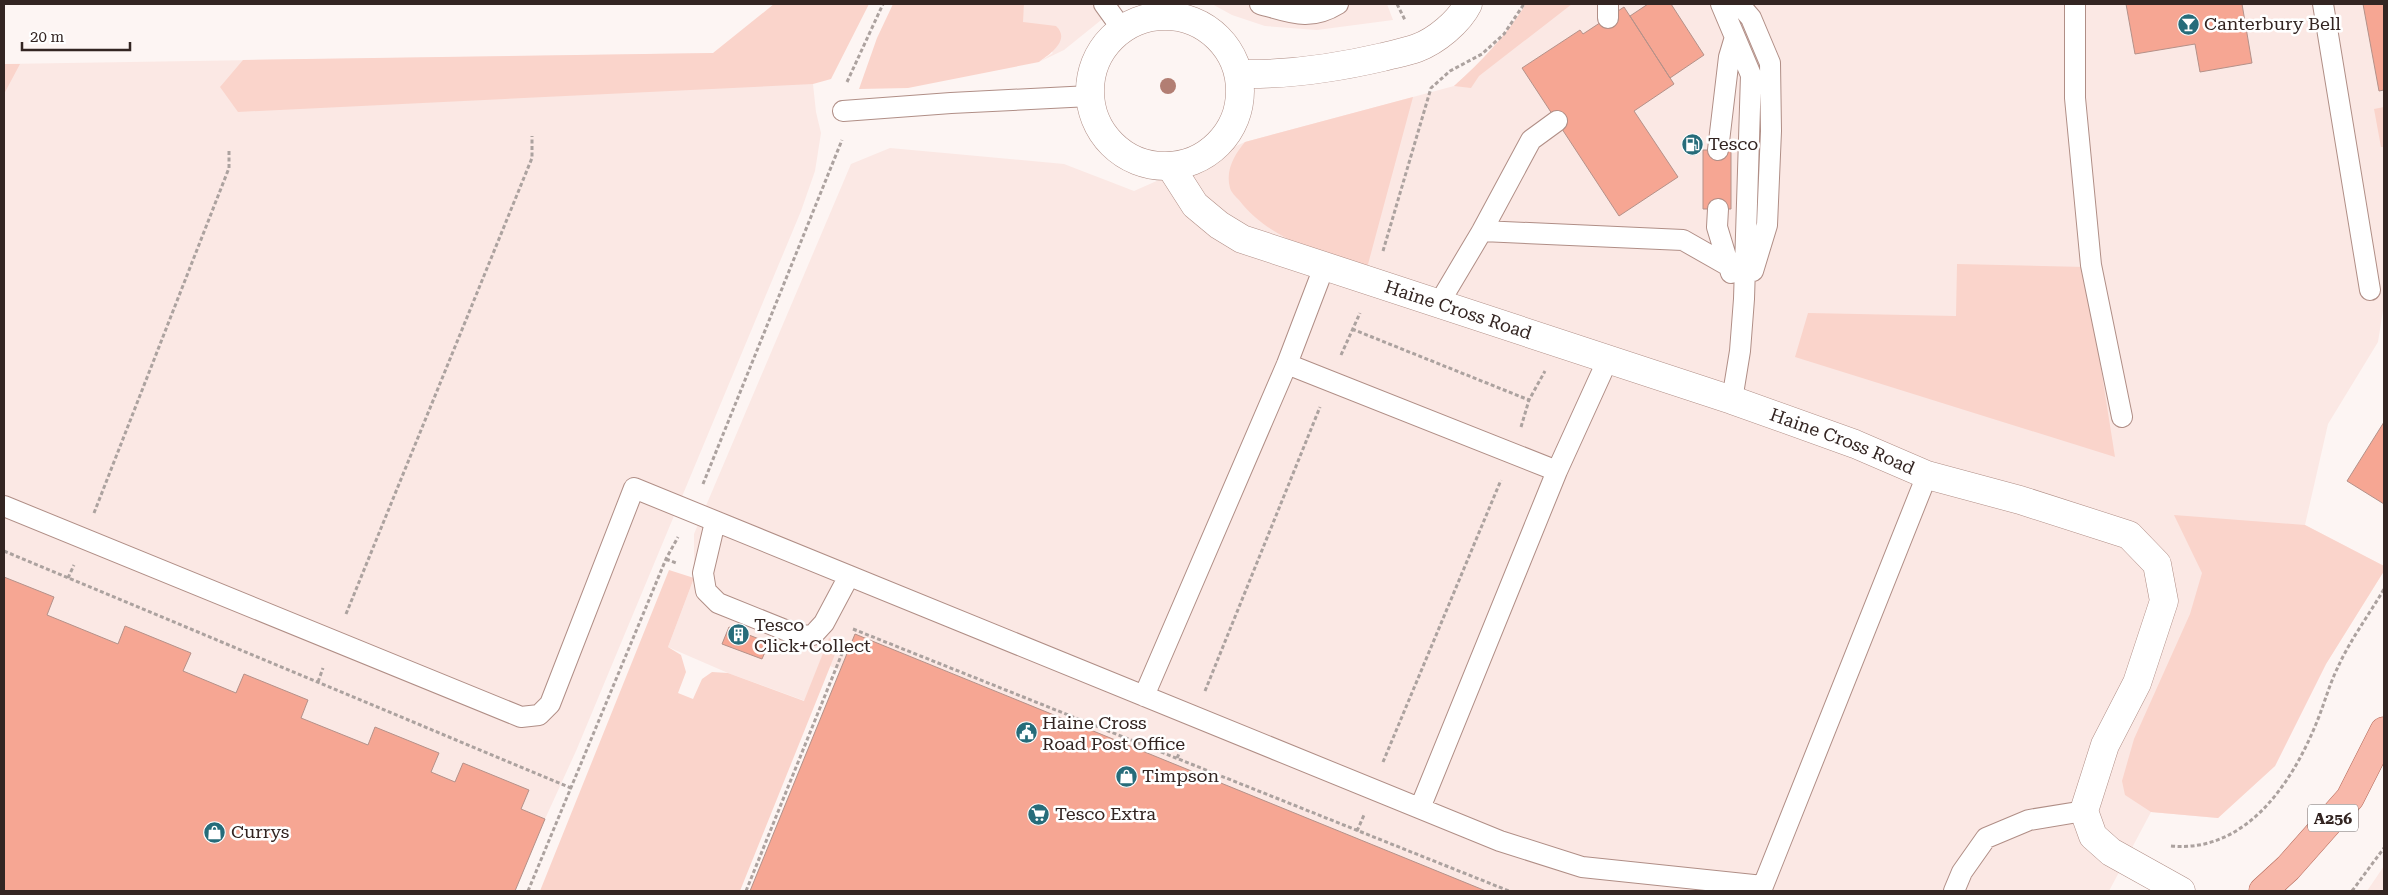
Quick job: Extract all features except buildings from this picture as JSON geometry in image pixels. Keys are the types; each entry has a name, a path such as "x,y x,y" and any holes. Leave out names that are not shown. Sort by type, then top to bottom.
{"main road":[{"name":"A256","path":"2263,891 2288,868 2350,798 2384,731"}],"street":[{"path":"1239,74 1267,74 1351,64 1418,48 1442,33 1465,10 1468,4"},
{"path":"1171,16 1196,22 1217,36 1231,53 1239,74 1241,95 1236,117 1226,136 1210,151 1191,162 1170,166 1151,165 1132,159 1115,148 1102,133 1094,116 1090,96 1093,70 1104,47 1122,29 1145,18 1171,16"},
{"name":"Haine Cross Road","path":"1170,166 1195,205 1219,225 1242,239 1373,284 1608,358 1732,400 1855,444 1927,475 2020,500 2129,535 2157,564 2164,601 2137,683 2106,745 2084,811"},
{"path":"2084,811 2093,836 2111,852 2181,891"}],"lane":[{"path":"1104,4 1122,29"},
{"path":"1260,4 1300,15 1314,15 1338,4"},
{"path":"1721,4 1751,75 1744,299 1740,351 1732,400"},
{"path":"1739,4 1750,18 1770,63 1772,130 1767,225 1744,299"},
{"path":"2075,4 2076,98 2091,264 2122,417"},
{"path":"2323,4 2370,290"},
{"path":"1718,150 1729,57 1736,37"},
{"path":"843,112 951,102 1090,96"},
{"path":"1438,305 1482,231 1531,140 1557,121"},
{"path":"1718,209 1718,227 1727,265 1744,299"},
{"path":"1482,231 1683,240 1727,265"},
{"path":"1144,696 1287,364 1324,267"},
{"path":"1420,808 1557,471 1608,358"},
{"path":"1287,364 1557,471"},
{"path":"4,506 521,717 539,715 550,704 634,488 1500,840 1582,867 1763,886 1927,475"},
{"path":"715,522 703,573 706,591 718,603 800,636 813,635 824,623 849,576"},
{"path":"1954,891 1962,872 1986,838 2029,820 2084,811"}],"path":[{"path":"842,89 852,74 883,4"},
{"path":"1177,758 1352,329 1373,284 1431,88 1450,71 1482,54 1504,34 1524,4"},
{"path":"701,489 828,179 845,132"},
{"path":"318,682 532,158 532,136"},
{"path":"68,578 230,168 229,149"},
{"path":"1352,329 1529,400"},
{"path":"1372,788 1512,454 1529,400 1560,344"},
{"path":"528,891 666,559 682,531"},
{"path":"4,551 571,788"},
{"path":"666,559 703,573"},
{"path":"2168,846 2186,847 2228,838 2263,810 2294,771 2316,725 2338,667 2384,589"},
{"path":"825,618 1509,891"},
{"path":"848,636 852,628"},
{"path":"746,891 845,644"},
{"path":"2352,891 2384,848"}],"shaded area":[{"path":"774,4 869,4 831,79 813,84 238,112 220,87 243,60 713,53"},
{"path":"893,4 1024,4 1023,22 1056,26 1060,31 1060,41 1039,62 908,88 859,89 877,38"},
{"path":"1024,4 1121,4 1064,50 1039,62 1053,53 1022,22"},
{"path":"1212,4 1387,4 1393,20 1317,30 1265,26 1232,15"},
{"path":"1526,4 2384,4 2384,304 2378,342 2328,424 2305,525 2384,566 2384,571 2326,664 2275,766 2218,818 2151,812 2109,891 750,891 840,670 830,666 840,642 829,638 805,701 728,673 668,647 694,578 694,534 851,164 890,148 1064,164 1134,191 1245,142 1454,86 1486,57 1512,26"},
{"path":"1526,4 1572,4 1479,76 1471,88 1454,86 1493,47"},
{"path":"713,53 813,84 816,112 821,133 815,171 801,211 576,751 515,891 4,891 4,64"},
{"path":"4,64 20,64 4,94"},
{"path":"1413,97 1367,268 1314,250 1281,235 1252,214 1231,190 1229,181 1230,169 1245,142"},
{"path":"2384,107 2384,147 2381,147 2374,109"},
{"path":"1957,264 2085,267 2115,457 1795,357 1808,313 1956,316"},
{"path":"2174,515 2305,525 2384,566 2384,571 2326,664 2275,766 2218,818 2151,812 2125,795 2122,781 2134,739 2190,614 2202,573"},
{"path":"669,570 694,578 668,647 681,655 686,672 678,693 693,699 702,679 712,672 728,673 804,701 829,638 840,642 740,891 540,891"},
{"path":"2384,866 2384,891 2367,891"}],"place":[{"name":"Canterbury Bell","path":"2188,24"},
{"name":"Tesco","path":"1692,144"},
{"name":"Tesco Click+Collect","path":"738,635"},
{"name":"Haine Cross Road Post Office","path":"1026,733"},
{"name":"Timpson","path":"1126,776"},
{"name":"Tesco Extra","path":"1039,814"},
{"name":"Currys","path":"215,832"}]}
